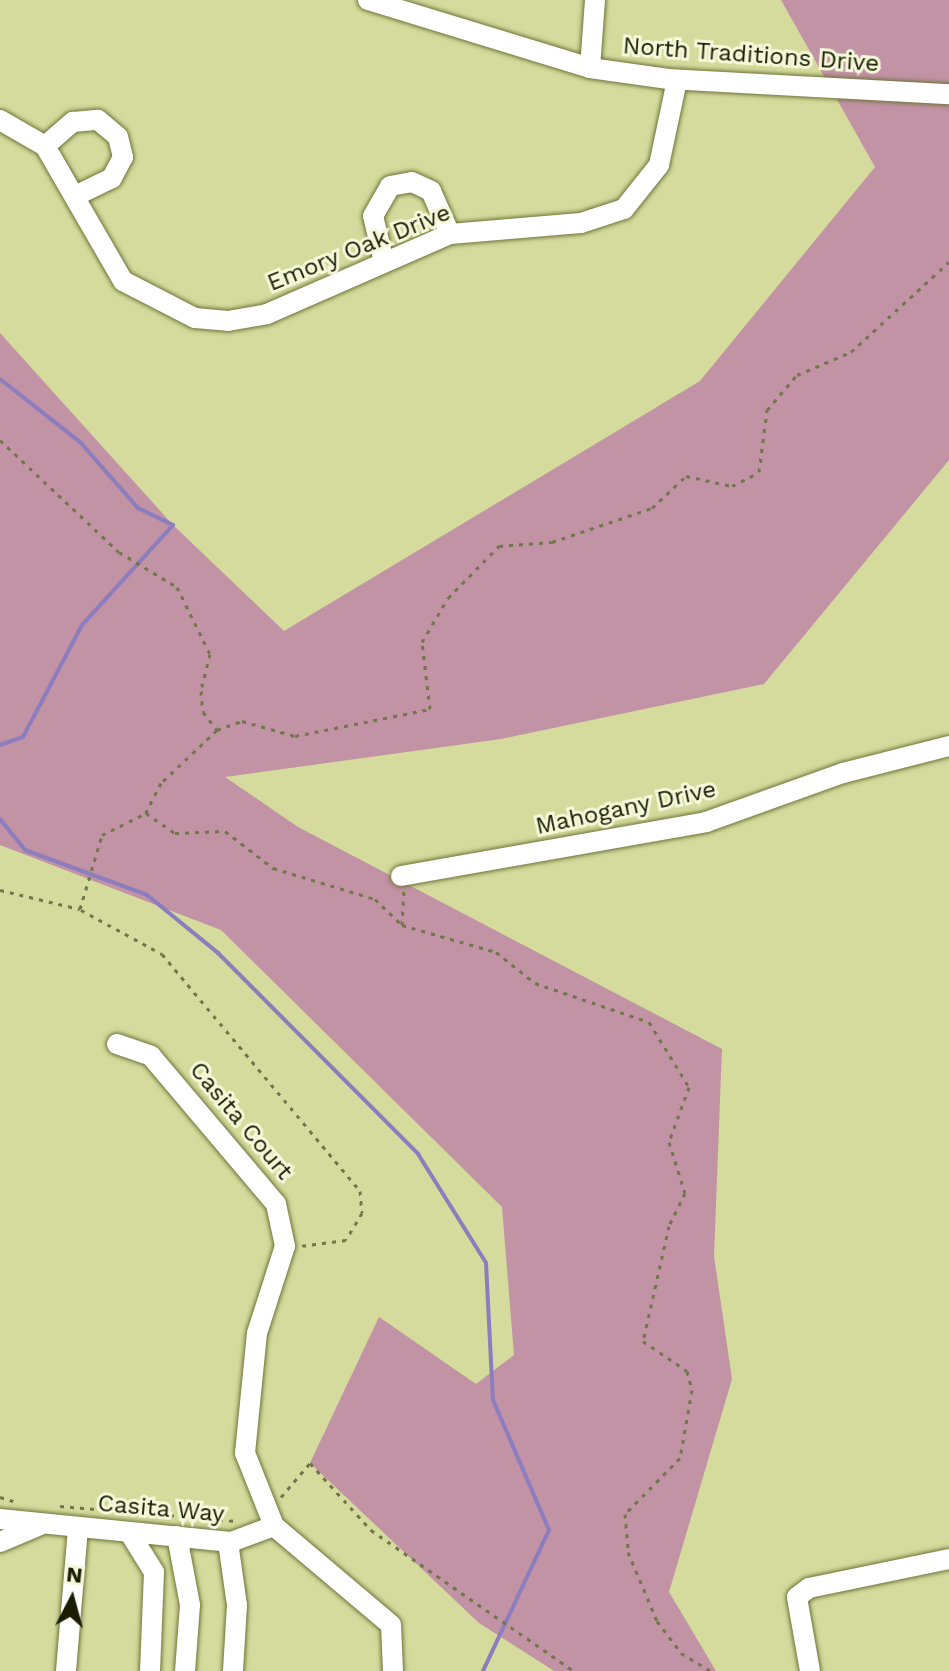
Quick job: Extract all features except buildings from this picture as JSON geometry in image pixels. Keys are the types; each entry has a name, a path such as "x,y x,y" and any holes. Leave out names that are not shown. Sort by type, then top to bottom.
{"street":[{"name":"North Traditions Drive","path":"368,0 590,68 677,80 949,94"},
{"path":"590,68 595,0"},
{"name":"Emory Oak Drive","path":"0,120 45,146 79,194 123,281 195,318 267,314 450,234 581,223 624,209 659,165 677,80"},
{"path":"45,146 73,122 98,120 118,137 123,157 112,178 79,194"},
{"path":"384,262 373,216 390,186 412,182 431,191 450,234"},
{"name":"Mahogany Drive","path":"401,876 706,822 866,766 949,746"},
{"name":"Casita Court","path":"117,1044 151,1056 276,1204 285,1250 257,1333 246,1431 254,1485 274,1526 391,1625 393,1671"},
{"name":"Casita Way","path":"0,1519 228,1542 274,1526"},
{"name":"Casita Way","path":"0,1542 40,1525"},
{"path":"66,1671 78,1528"},
{"path":"129,1532 154,1572 150,1671"},
{"path":"177,1536 190,1605 185,1671"},
{"path":"228,1542 237,1605 233,1671"},
{"path":"810,1671 797,1597 809,1588 949,1559"}],"path":[{"path":"80,909 90,858 102,835 146,813 161,783 217,730 242,721 295,736 430,709 422,642 448,598 482,572 499,546 552,542 652,508 686,476 732,486 759,472 767,410 797,375 851,352 922,279 949,262"},
{"path":"0,440 139,567 165,577 189,606 210,654 203,712 217,730"},
{"path":"146,813 175,833 225,831 273,868 375,899 402,925 496,952 535,983 649,1022 676,1059 689,1087 669,1142 685,1193 655,1280 643,1341 687,1371 692,1390 680,1458 625,1514 628,1552 657,1621 681,1653 711,1671"},
{"path":"401,876 408,918 402,925"},
{"path":"0,890 80,909 162,954 360,1191 362,1213 346,1240 285,1250"},
{"path":"479,1599 574,1671"}],"shaded area":[{"path":"781,0 949,0 949,460 764,684 501,739 225,777 298,827 722,1049 714,1256 732,1379 669,1592 716,1671 554,1671 479,1623 310,1463 379,1317 476,1384 514,1355 502,1207 221,930 0,845 0,333 173,525 284,631 700,381 875,167"}],"waterway":[{"path":"0,379 80,442 138,508 173,525 82,625 23,737 0,745"},
{"path":"0,819 25,850 147,895 218,953 418,1154 486,1263 493,1400 549,1530 483,1671"}]}
